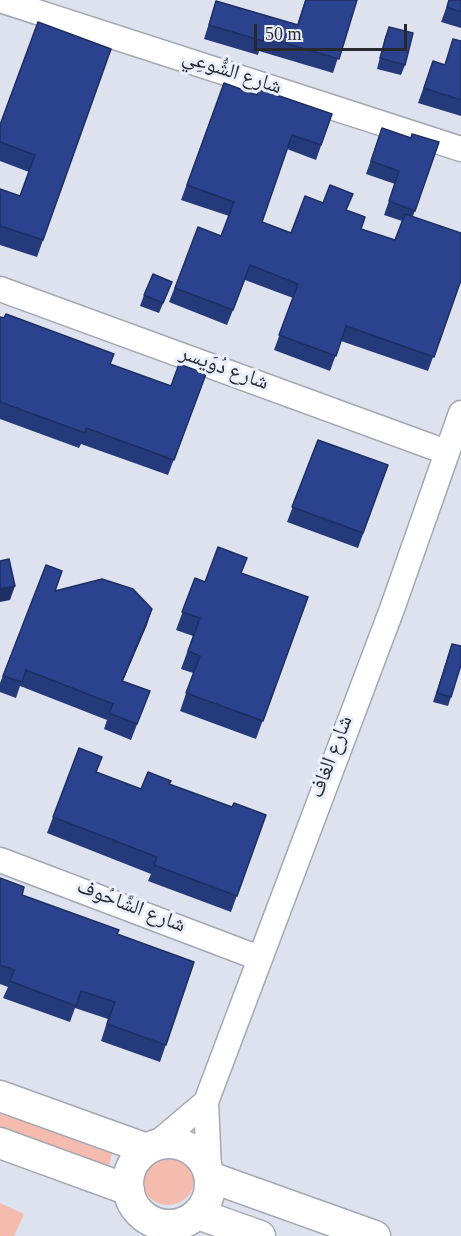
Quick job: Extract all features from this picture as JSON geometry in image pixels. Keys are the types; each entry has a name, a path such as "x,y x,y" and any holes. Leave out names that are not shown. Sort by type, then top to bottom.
{"street":[{"name":"شارع الشُّوعِي","path":"0,0 461,149"},
{"name":"شارع دُوَيسر","path":"0,289 446,452"},
{"name":"شارع الغاف","path":"209,1174 206,1102 392,609 461,413"},
{"name":"شارع الشَّاحُوف","path":"0,860 259,958"},
{"path":"0,1096 151,1147 168,1143 193,1150 209,1174 209,1196 198,1214 184,1223 158,1224 146,1219 136,1209 129,1190 132,1167 151,1147"},
{"name":"شارع الغاف","path":"151,1147 206,1102"},
{"path":"0,1143 129,1190"},
{"path":"209,1174 375,1236"},
{"path":"198,1214 260,1236"}],"shaded area":[{"path":"0,1104 114,1144 109,1166 0,1127"},
{"path":"163,1151 173,1151 183,1155 191,1163 195,1178 191,1193 183,1201 173,1205 163,1205 153,1201 145,1193 141,1183 141,1173 145,1163 153,1155"},
{"path":"0,1203 24,1214 14,1236 0,1236"}],"building":[{"path":"306,0 357,0 339,59 264,37 263,41 209,25 216,1 298,25"},
{"path":"449,0 461,0 461,12 447,7"},
{"path":"38,22 111,49 43,240 0,226 0,189 20,196 35,155 0,142 0,125"},
{"path":"389,27 413,33 405,65 380,58"},
{"path":"453,39 461,41 461,100 424,88 433,61 445,65"},
{"path":"224,83 257,95 259,89 332,114 321,145 292,135 262,222 291,233 305,196 323,203 330,185 353,194 346,210 365,217 361,229 395,240 405,214 461,233 461,280 434,357 346,326 336,356 279,335 298,284 250,265 233,310 175,288 198,227 221,236 234,202 187,185"},
{"path":"382,128 411,138 412,134 439,142 415,211 389,201 399,171 371,161"},
{"path":"153,274 172,282 163,303 144,295"},
{"path":"6,314 114,354 110,364 171,386 179,364 206,374 174,460 86,428 85,433 0,402 0,317 4,318"},
{"path":"318,440 388,465 363,533 292,507"},
{"path":"218,547 247,558 241,573 308,597 263,721 186,693 200,656 188,651 200,618 182,612 195,578 205,582"},
{"path":"9,559 15,586 0,589 0,561"},
{"path":"46,565 62,571 55,591 102,579 133,589 152,609 122,681 150,691 137,724 109,713 113,704 26,670 22,682 3,676"},
{"path":"452,644 461,646 461,665 451,697 437,693"},
{"path":"79,748 102,757 96,772 141,789 148,772 171,781 169,784 232,807 234,803 266,815 237,896 154,865 157,857 53,817"},
{"path":"0,878 24,887 22,895 119,930 117,934 194,962 166,1045 107,1024 115,1002 81,991 76,1006 10,981 14,970 0,965"}]}
